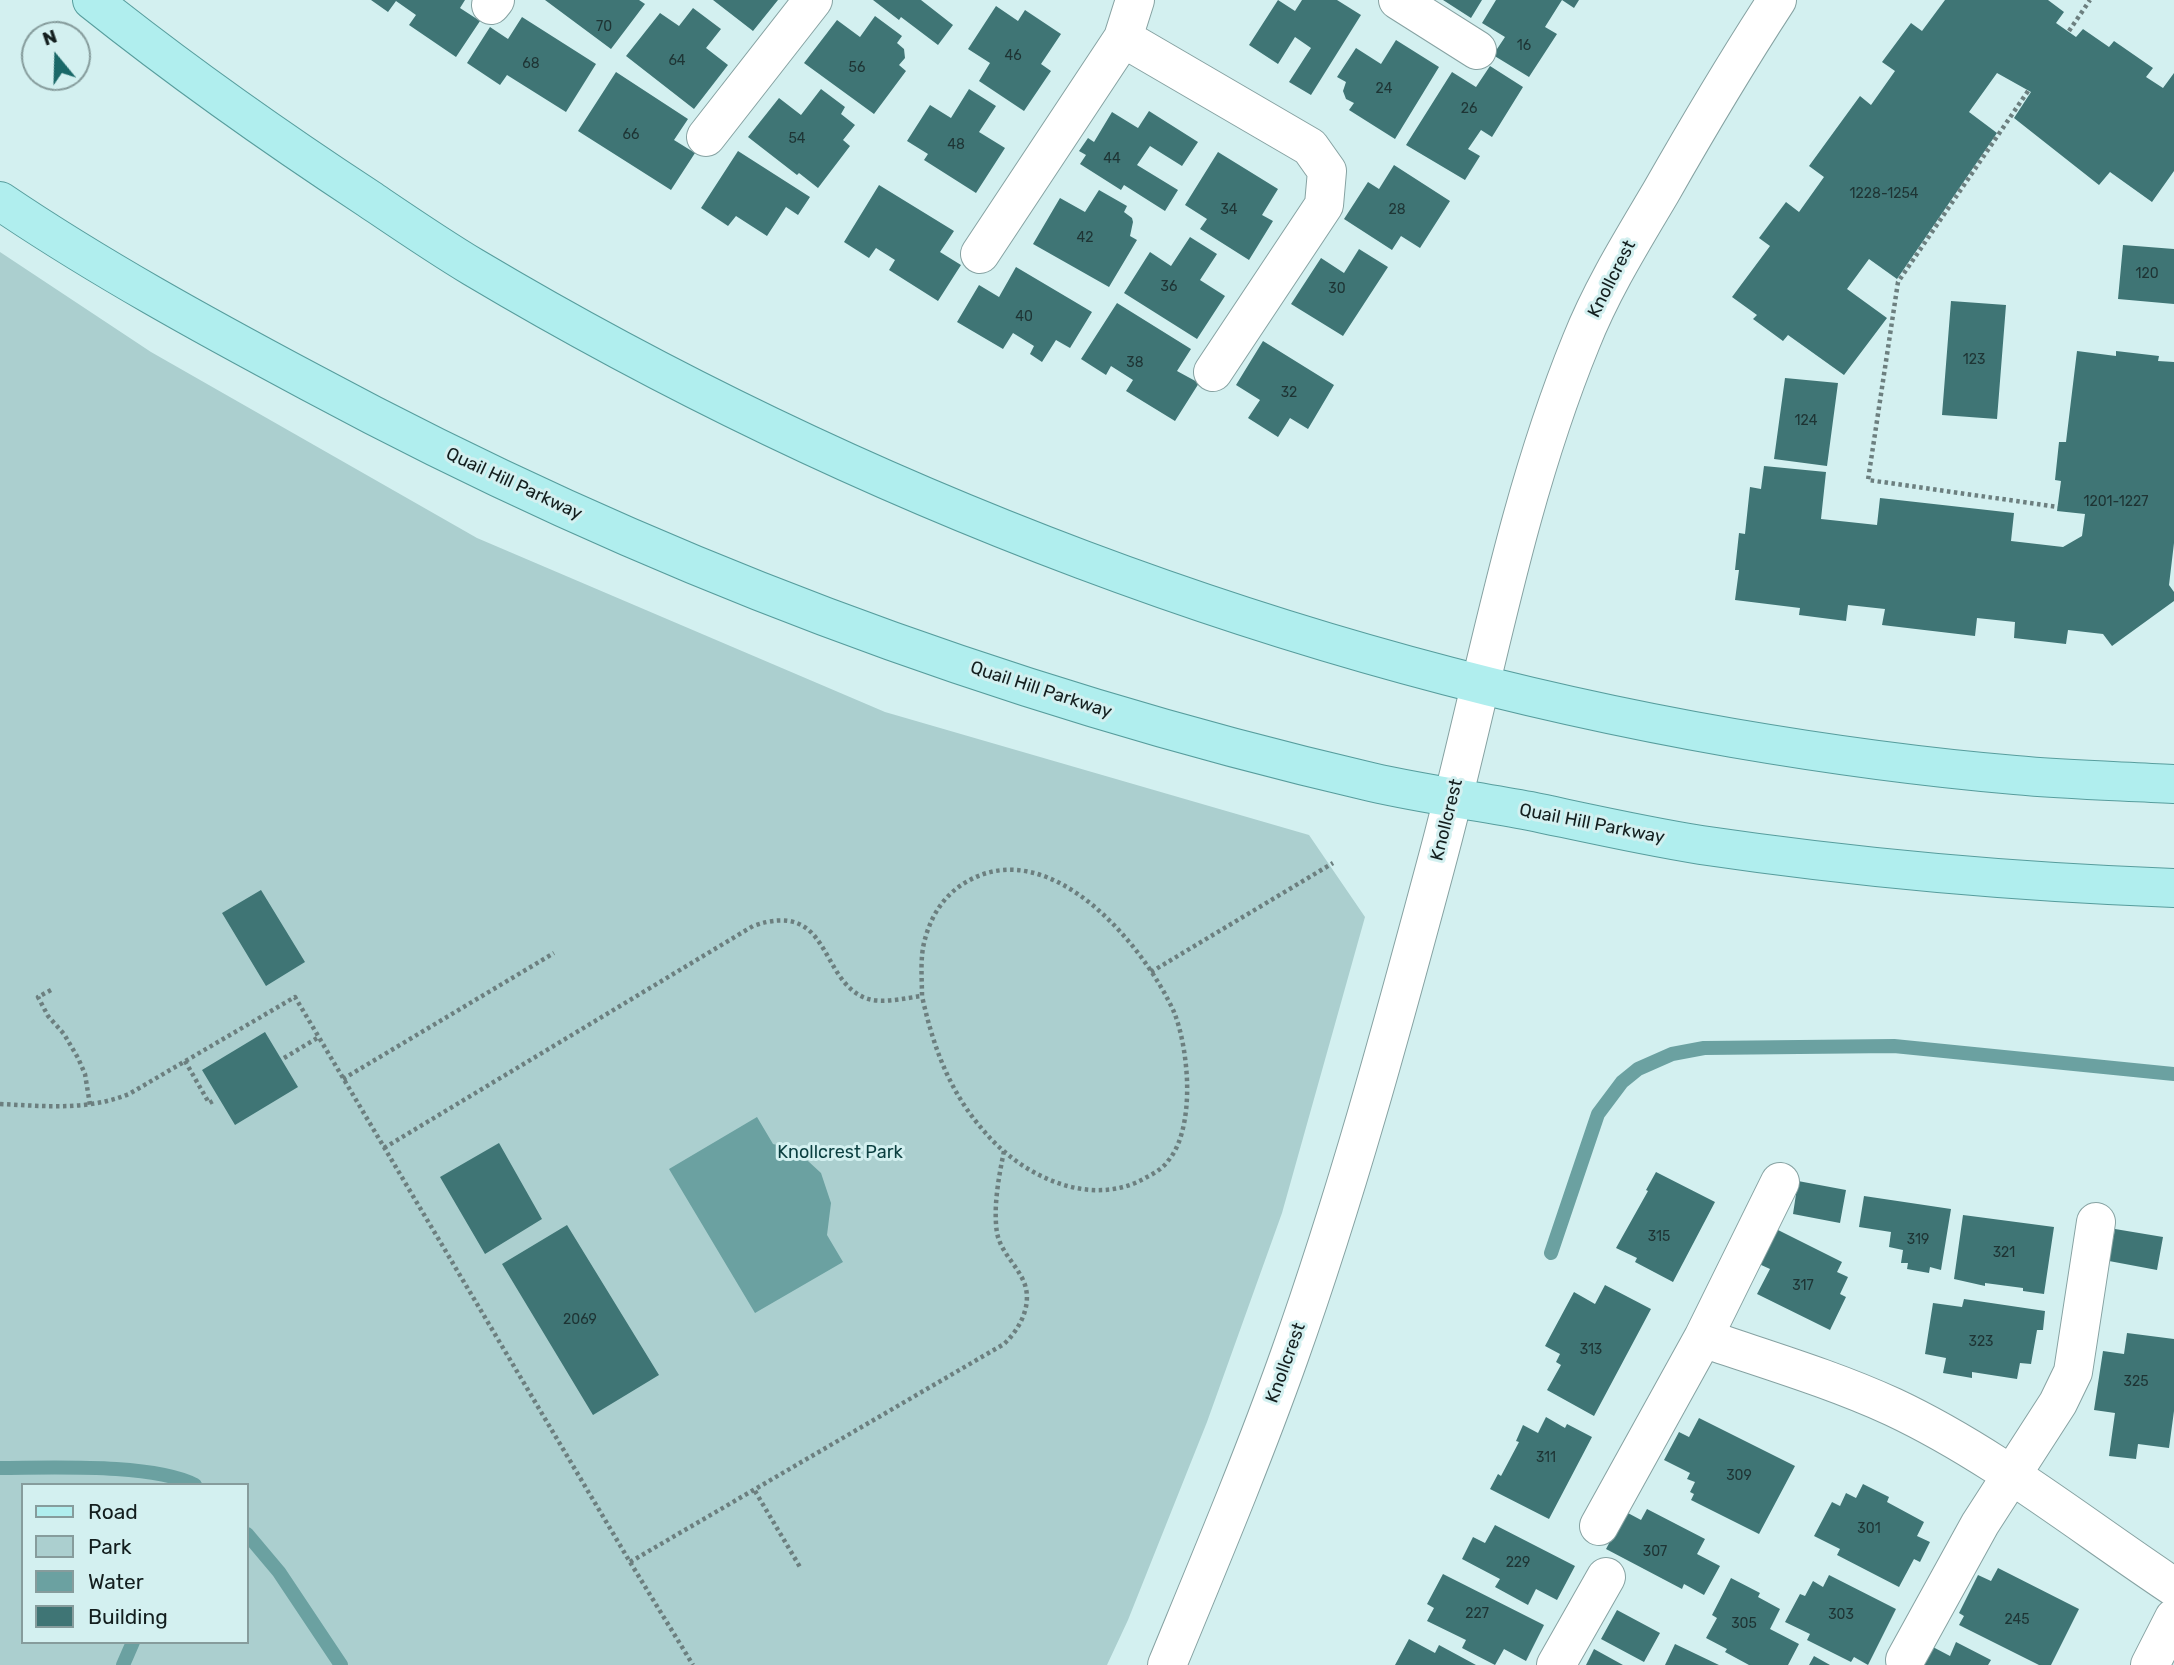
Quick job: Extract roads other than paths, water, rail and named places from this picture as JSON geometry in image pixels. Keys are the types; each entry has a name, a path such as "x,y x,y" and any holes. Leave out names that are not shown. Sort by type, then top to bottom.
{"main road":[{"path":"92,0 207,89 469,265 658,372 820,449 1042,545 1243,615 1361,652 1479,684 1733,738 2018,776 2174,784"},
{"name":"Quail Hill Parkway","path":"0,201 163,301 377,418 525,491 756,590 863,631 986,673 1185,735 1375,783 1697,844 1898,870 2084,885 2174,888"}],"street":[{"path":"706,137 813,0"},
{"path":"980,254 1123,38 1135,0"},
{"path":"1398,0 1477,50"},
{"name":"Knollcrest","path":"1167,1665 1229,1514 1307,1302 1350,1167 1436,866 1479,684 1541,452 1602,294 1730,73 1777,0"},
{"path":"1123,38 1310,147 1327,171 1324,205 1213,372"},
{"path":"1599,1526 1703,1338 1780,1182"},
{"path":"1905,1660 1980,1524 2058,1403 2073,1372 2096,1222"},
{"path":"1703,1338 1812,1374 1894,1408 1962,1445 2011,1476 2174,1587"},
{"path":"1556,1665 1606,1577"},
{"path":"2150,1665 2174,1618"}],"water":[{"path":"757,1117 773,1144 796,1150 821,1173 831,1203 827,1235 843,1262 755,1313 669,1169"}],"waterway":[{"path":"1551,1253 1598,1114 1622,1082 1638,1069 1672,1054 1704,1048 1894,1046 2174,1074"},
{"path":"0,1468 128,1470 154,1473 190,1483"},
{"path":"248,1535 279,1572 341,1665"},
{"path":"123,1665 132,1644"}],"park label":[{"name":"Knollcrest Park","path":"840,1153"}]}
